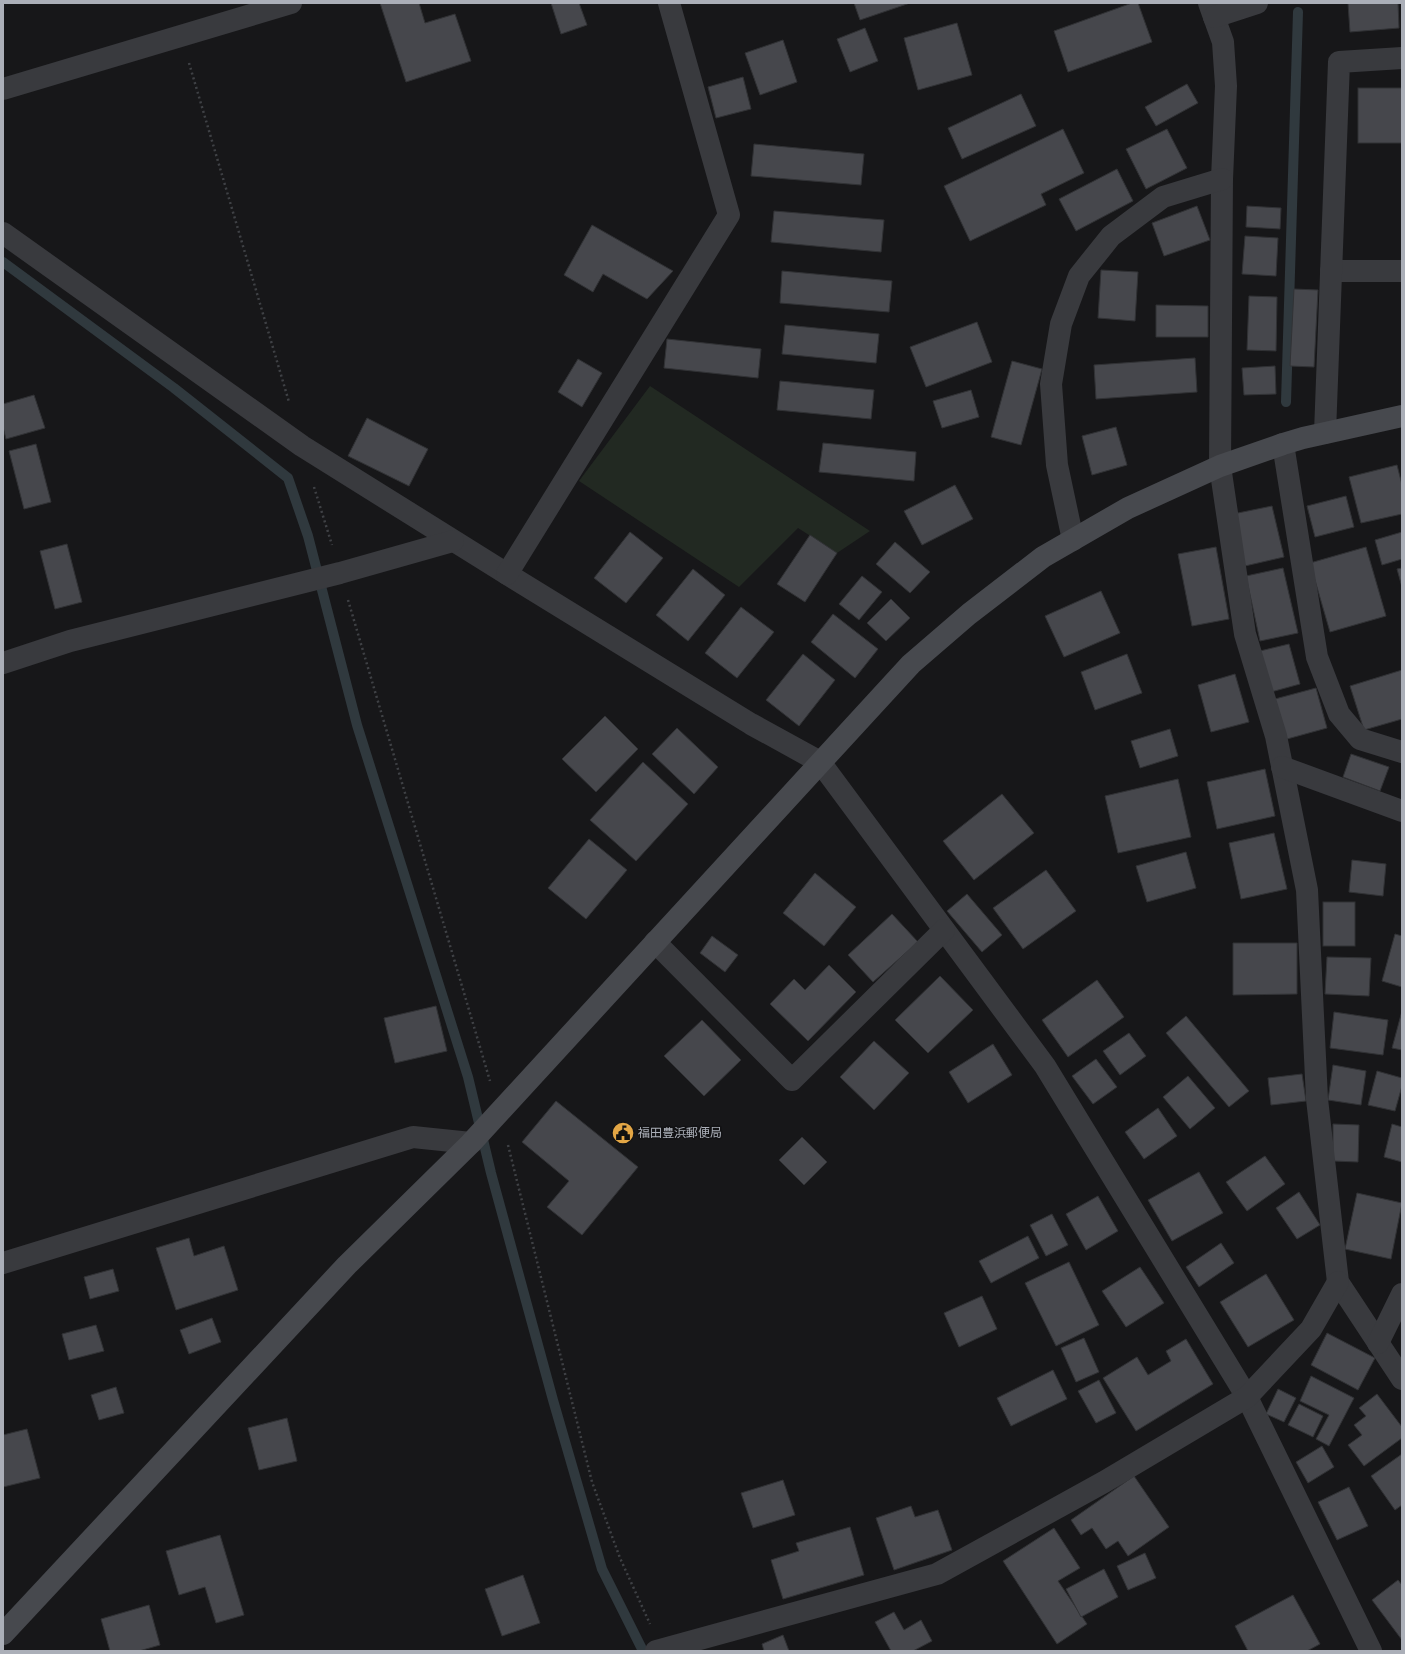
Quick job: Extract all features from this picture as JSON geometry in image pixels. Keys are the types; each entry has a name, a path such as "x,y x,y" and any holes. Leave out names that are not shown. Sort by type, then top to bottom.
{"street":[{"path":"3,89 291,3"},
{"path":"507,574 729,215 669,3"},
{"path":"1257,3 1211,10 1224,42 1226,86 1222,179 1220,466 1245,634 1276,736 1307,890 1317,1099 1338,1282 1402,1379"},
{"path":"1325,433 1339,62 1402,58"},
{"path":"1073,540 1057,465 1051,384 1061,324 1080,276 1111,236 1163,198 1222,179"},
{"path":"3,233 302,446 453,541 751,724 820,762 1045,1066 1247,1397 1371,1651"},
{"path":"1331,270 1402,271"},
{"path":"3,1634 347,1265 500,1113 911,664 969,614 1043,557 1128,508 1220,466 1283,444 1402,416"},
{"path":"1283,444 1317,657 1339,714 1360,739 1397,747"},
{"path":"3,663 70,641 340,573 453,541"},
{"path":"1282,767 1402,811"},
{"path":"655,942 792,1080 944,930"},
{"path":"3,1263 413,1137 471,1143"},
{"path":"658,1650 937,1574 1104,1482 1247,1397 1311,1329 1338,1282"},
{"path":"1378,1343 1402,1294"}],"path":[{"path":"500,1113 592,1482 620,1558 658,1650"}],"shaded area":[{"path":"650,386 870,531 837,553 798,528 739,587 579,481"}],"building":[{"path":"380,3 419,3 425,23 455,14 471,61 406,82"},
{"path":"551,3 579,3 587,25 561,34"},
{"path":"854,3 910,3 860,20"},
{"path":"1132,3 1138,3 1152,42 1068,72 1054,31"},
{"path":"1348,3 1398,3 1399,28 1350,32"},
{"path":"957,23 972,75 918,90 904,38"},
{"path":"865,28 878,61 850,72 837,39"},
{"path":"783,40 797,82 760,95 745,53"},
{"path":"743,77 751,109 716,118 708,87"},
{"path":"1187,84 1198,103 1156,126 1145,107"},
{"path":"1358,88 1402,88 1402,143 1358,143"},
{"path":"1021,94 1036,126 962,159 948,128"},
{"path":"1063,129 1084,173 1041,194 1046,205 970,241 944,186"},
{"path":"1167,129 1187,168 1146,189 1126,149"},
{"path":"754,144 864,154 861,185 751,176"},
{"path":"1117,169 1133,201 1076,231 1059,199"},
{"path":"1197,206 1210,240 1164,256 1152,223"},
{"path":"1247,206 1281,208 1280,229 1246,227"},
{"path":"774,211 884,220 881,252 771,242"},
{"path":"592,225 673,271 647,299 603,274 593,292 564,275"},
{"path":"1245,236 1278,238 1276,276 1242,274"},
{"path":"1101,270 1138,272 1135,321 1098,318"},
{"path":"782,271 892,281 889,312 780,303"},
{"path":"1294,289 1318,290 1314,367 1290,366"},
{"path":"1249,296 1277,297 1276,351 1247,350"},
{"path":"1156,305 1208,306 1208,337 1156,337"},
{"path":"977,322 992,362 926,387 910,347"},
{"path":"785,325 879,334 876,363 782,354"},
{"path":"667,339 761,349 758,378 664,368"},
{"path":"1195,358 1197,392 1096,399 1094,365"},
{"path":"578,359 602,373 582,407 558,392"},
{"path":"1012,361 1042,369 1021,445 991,437"},
{"path":"1275,366 1276,394 1244,395 1242,368"},
{"path":"780,381 874,390 871,419 777,410"},
{"path":"971,390 979,417 942,428 933,401"},
{"path":"34,395 45,428 6,439 3,427 3,404"},
{"path":"367,418 428,449 409,486 348,456"},
{"path":"1116,427 1127,465 1092,475 1082,436"},
{"path":"823,443 916,452 914,481 819,472"},
{"path":"36,444 51,502 24,509 9,451"},
{"path":"1397,465 1402,485 1402,514 1361,523 1349,477"},
{"path":"955,485 973,519 922,545 904,511"},
{"path":"1346,496 1354,527 1315,537 1307,506"},
{"path":"1272,506 1284,557 1245,566 1233,514"},
{"path":"630,532 663,558 626,603 594,578"},
{"path":"1402,532 1402,559 1382,565 1375,540"},
{"path":"810,535 837,553 805,602 777,584"},
{"path":"895,542 930,572 910,593 876,564"},
{"path":"67,544 82,602 55,609 40,551"},
{"path":"1216,547 1229,619 1192,626 1178,554"},
{"path":"1366,547 1386,616 1330,632 1310,563"},
{"path":"1283,568 1298,633 1260,641 1246,576"},
{"path":"1402,568 1402,587 1397,569"},
{"path":"693,569 725,595 688,641 656,615"},
{"path":"862,576 882,592 859,620 839,604"},
{"path":"1101,591 1120,633 1064,657 1045,616"},
{"path":"891,599 910,618 886,641 867,623"},
{"path":"741,607 774,632 737,678 705,653"},
{"path":"833,614 878,649 855,678 811,642"},
{"path":"1289,644 1300,684 1271,692 1260,651"},
{"path":"803,654 835,680 799,726 766,700"},
{"path":"1127,654 1142,693 1095,710 1081,672"},
{"path":"1402,670 1402,719 1364,730 1350,686"},
{"path":"1235,674 1249,722 1211,732 1198,685"},
{"path":"1316,688 1327,728 1287,739 1275,699"},
{"path":"605,716 638,749 596,792 562,759"},
{"path":"677,728 718,767 694,794 652,754"},
{"path":"1170,729 1178,756 1140,768 1131,741"},
{"path":"1351,754 1389,767 1380,791 1343,777"},
{"path":"643,762 688,804 636,861 590,820"},
{"path":"1265,769 1275,816 1217,829 1207,782"},
{"path":"1178,779 1191,837 1118,853 1105,796"},
{"path":"1002,794 1034,833 974,880 943,841"},
{"path":"1274,833 1287,889 1241,899 1229,843"},
{"path":"589,839 627,870 586,919 548,888"},
{"path":"1186,852 1196,888 1147,902 1136,866"},
{"path":"1352,860 1386,864 1383,896 1349,892"},
{"path":"1046,870 1076,911 1023,949 993,908"},
{"path":"815,873 856,907 824,946 783,913"},
{"path":"967,894 1002,935 982,952 947,911"},
{"path":"1323,902 1355,902 1355,946 1323,946"},
{"path":"892,914 918,942 873,982 848,955"},
{"path":"1395,934 1402,936 1402,987 1382,981"},
{"path":"712,936 738,955 725,972 700,953"},
{"path":"1233,943 1297,943 1297,994 1233,995"},
{"path":"1327,957 1371,958 1369,996 1325,994"},
{"path":"829,965 856,992 808,1041 770,1004 794,979 805,990"},
{"path":"940,976 973,1010 928,1053 895,1020"},
{"path":"1097,980 1124,1017 1068,1057 1042,1020"},
{"path":"436,1006 447,1051 395,1063 384,1018"},
{"path":"1402,1011 1402,1050 1392,1048"},
{"path":"1334,1012 1388,1020 1383,1055 1330,1048"},
{"path":"1186,1016 1249,1091 1229,1107 1166,1033"},
{"path":"702,1020 741,1060 704,1096 664,1056"},
{"path":"1129,1033 1146,1056 1120,1075 1103,1051"},
{"path":"874,1041 909,1073 874,1110 840,1077"},
{"path":"993,1044 1012,1075 968,1103 949,1072"},
{"path":"1096,1059 1117,1087 1093,1104 1072,1076"},
{"path":"1333,1065 1366,1071 1361,1105 1328,1100"},
{"path":"1377,1071 1402,1078 1402,1086 1395,1111 1368,1105"},
{"path":"1302,1074 1306,1101 1271,1105 1268,1078"},
{"path":"1188,1076 1215,1108 1190,1129 1163,1097"},
{"path":"556,1101 638,1167 582,1235 547,1207 569,1181 522,1142"},
{"path":"1158,1108 1177,1136 1144,1159 1125,1132"},
{"path":"1333,1124 1359,1125 1358,1162 1333,1161"},
{"path":"1392,1124 1402,1127 1402,1162 1384,1157"},
{"path":"802,1137 827,1162 804,1185 779,1160"},
{"path":"1265,1156 1285,1184 1247,1211 1226,1182"},
{"path":"1199,1172 1223,1213 1172,1241 1148,1200"},
{"path":"1299,1192 1320,1225 1297,1239 1276,1208"},
{"path":"1357,1193 1402,1203 1391,1259 1345,1249"},
{"path":"1098,1196 1118,1231 1086,1250 1066,1214"},
{"path":"1052,1214 1068,1245 1046,1256 1030,1225"},
{"path":"1028,1236 1039,1258 991,1283 979,1261"},
{"path":"189,1238 194,1256 224,1246 238,1290 176,1310 156,1248"},
{"path":"1221,1243 1234,1263 1199,1287 1186,1267"},
{"path":"1069,1262 1099,1325 1056,1346 1025,1283"},
{"path":"1140,1267 1164,1303 1126,1327 1102,1291"},
{"path":"113,1269 119,1291 90,1299 84,1277"},
{"path":"1266,1274 1294,1320 1248,1347 1220,1302"},
{"path":"982,1296 997,1329 959,1347 944,1313"},
{"path":"212,1318 221,1342 189,1354 180,1330"},
{"path":"96,1325 104,1351 69,1360 62,1334"},
{"path":"1327,1333 1375,1358 1358,1390 1311,1365"},
{"path":"1084,1338 1099,1372 1076,1382 1061,1348"},
{"path":"1186,1339 1213,1384 1136,1431 1103,1378 1137,1357 1148,1375 1171,1361 1166,1351"},
{"path":"1053,1370 1067,1399 1011,1426 997,1398"},
{"path":"1311,1376 1354,1398 1329,1446 1316,1439 1329,1415 1300,1401"},
{"path":"1099,1380 1116,1413 1096,1423 1078,1391"},
{"path":"116,1387 124,1413 99,1420 91,1395"},
{"path":"1278,1389 1296,1398 1284,1422 1266,1414"},
{"path":"1377,1394 1402,1427 1402,1438 1364,1466 1348,1445 1362,1435 1354,1425 1366,1416 1359,1408"},
{"path":"1299,1404 1323,1416 1313,1437 1288,1425"},
{"path":"287,1418 297,1461 259,1470 248,1428"},
{"path":"27,1429 40,1478 3,1487 3,1435"},
{"path":"1322,1446 1334,1467 1308,1483 1296,1462"},
{"path":"1402,1454 1402,1505 1395,1510 1371,1476"},
{"path":"1134,1476 1169,1527 1128,1556 1118,1541 1106,1549 1092,1528 1081,1535 1071,1520"},
{"path":"783,1480 795,1515 753,1528 741,1493"},
{"path":"1349,1487 1368,1526 1337,1540 1318,1502"},
{"path":"911,1506 915,1517 938,1510 952,1550 894,1570 876,1518"},
{"path":"850,1527 864,1575 783,1599 771,1560 799,1551 796,1543"},
{"path":"1054,1528 1080,1568 1058,1581 1087,1624 1057,1644 1003,1561"},
{"path":"220,1535 244,1615 216,1623 205,1587 179,1595 166,1551"},
{"path":"1145,1553 1156,1578 1128,1590 1117,1566"},
{"path":"1104,1569 1118,1597 1081,1617 1066,1589"},
{"path":"523,1575 540,1623 502,1636 485,1589"},
{"path":"1398,1580 1402,1585 1402,1640 1372,1600"},
{"path":"1293,1595 1320,1644 1307,1651 1248,1651 1235,1626"},
{"path":"149,1605 160,1645 139,1651 110,1651 101,1619"},
{"path":"894,1612 904,1630 921,1620 932,1641 913,1651 891,1651 875,1622"},
{"path":"783,1635 789,1651 764,1651 762,1644"}],"waterway":[{"path":"1286,402 1298,12"},
{"path":"3,262 174,388 288,478 308,536 357,725 468,1077 491,1173 553,1400 602,1569 643,1651"}],"place":[{"name":"福田豊浜郵便局","path":"623,1133"}]}
